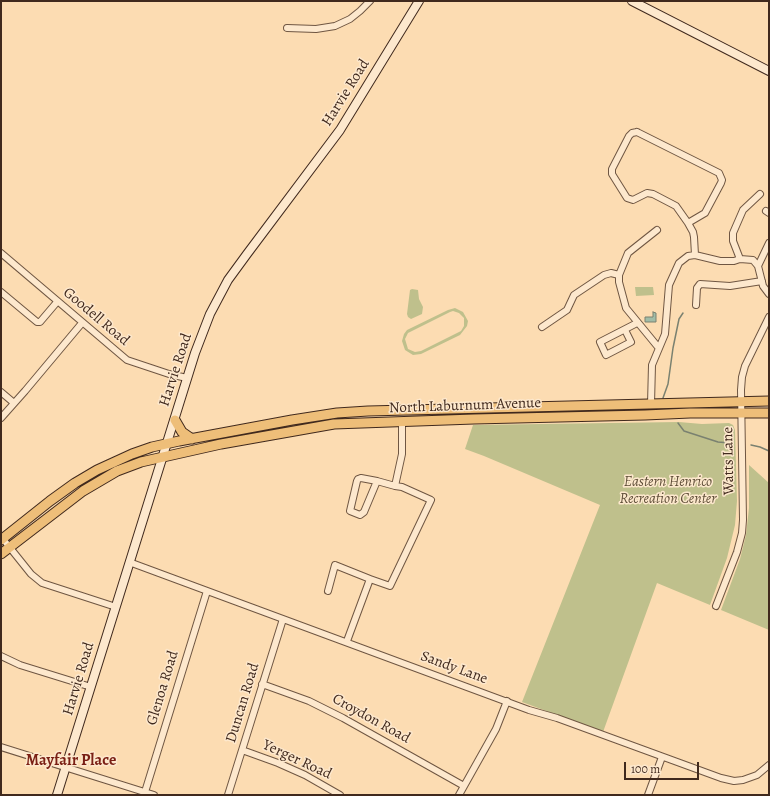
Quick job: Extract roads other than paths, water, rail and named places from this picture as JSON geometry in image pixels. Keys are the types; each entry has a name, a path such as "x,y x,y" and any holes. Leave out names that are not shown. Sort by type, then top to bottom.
{"main road":[{"name":"North Laburnum Avenue","path":"2,539 50,501 87,476 114,461 132,454 168,444 292,420 336,413 368,411 769,401"},
{"name":"North Laburnum Avenue","path":"1,554 63,505 89,487 117,471 141,462 214,445 328,425 690,413 769,413"},
{"path":"175,420 182,432 192,439"}],"street":[{"path":"287,28 316,29 335,26 350,19 360,12 370,1"},
{"name":"Harvie Road","path":"57,795 129,562 168,444 187,378 204,329 228,280 340,130 420,1"},
{"path":"632,1 642,3 769,71"},
{"path":"688,224 707,211 721,183 721,176 717,171 637,132 632,134 613,165 611,171 624,195 630,200 647,193 653,194 676,206 688,224 694,237 694,255"},
{"path":"740,259 733,242 733,234 743,210 760,194"},
{"path":"657,230 628,253 619,275 619,282 626,308 658,347"},
{"path":"758,266 769,244"},
{"name":"Goodell Road","path":"1,253 127,360 169,374 187,378"},
{"path":"650,404 652,365 658,347 665,334 669,285 679,263 688,256 694,255 720,261 734,261 740,259 753,260 758,266 765,289 769,294"},
{"path":"542,327 567,310 574,296 604,275 611,273 619,275"},
{"path":"696,305 697,288 700,284 730,286 762,281"},
{"path":"1,292 37,322 40,322 58,302"},
{"name":"Watts Lane","path":"716,606 738,552 742,533 741,384 743,370 769,317"},
{"path":"1,418 82,323"},
{"path":"625,330 631,342 606,355 600,342 637,323"},
{"path":"1,392 14,403"},
{"path":"395,486 402,454 402,422"},
{"path":"328,591 335,565 390,586 430,500 395,486 377,481 361,478 358,479 350,512 362,514 377,481"},
{"path":"2,539 31,574 42,583 116,607"},
{"name":"Sandy Lane","path":"129,562 347,641 506,701 721,778 734,781 744,780 752,777 769,765"},
{"path":"347,641 370,579"},
{"name":"Glenoa Road","path":"145,792 207,591"},
{"name":"Duncan Road","path":"228,795 283,619"},
{"path":"1,656 20,665 91,687"},
{"name":"Croydon Road","path":"262,684 309,701 343,718 464,786"},
{"path":"459,795 496,729 506,701"},
{"path":"1,747 154,795"},
{"name":"Yerger Road","path":"242,750 305,775 340,795"},
{"path":"648,795 662,757"}],"waterway":[{"path":"663,398 668,384 679,319 683,313"},
{"path":"678,423 684,431 718,442 730,443"},
{"path":"751,445 769,451"}],"district":[{"name":"Mayfair Place","path":"71,761"}],"park label":[{"name":"Eastern Henrico Recreation Center","path":"668,490"}]}
